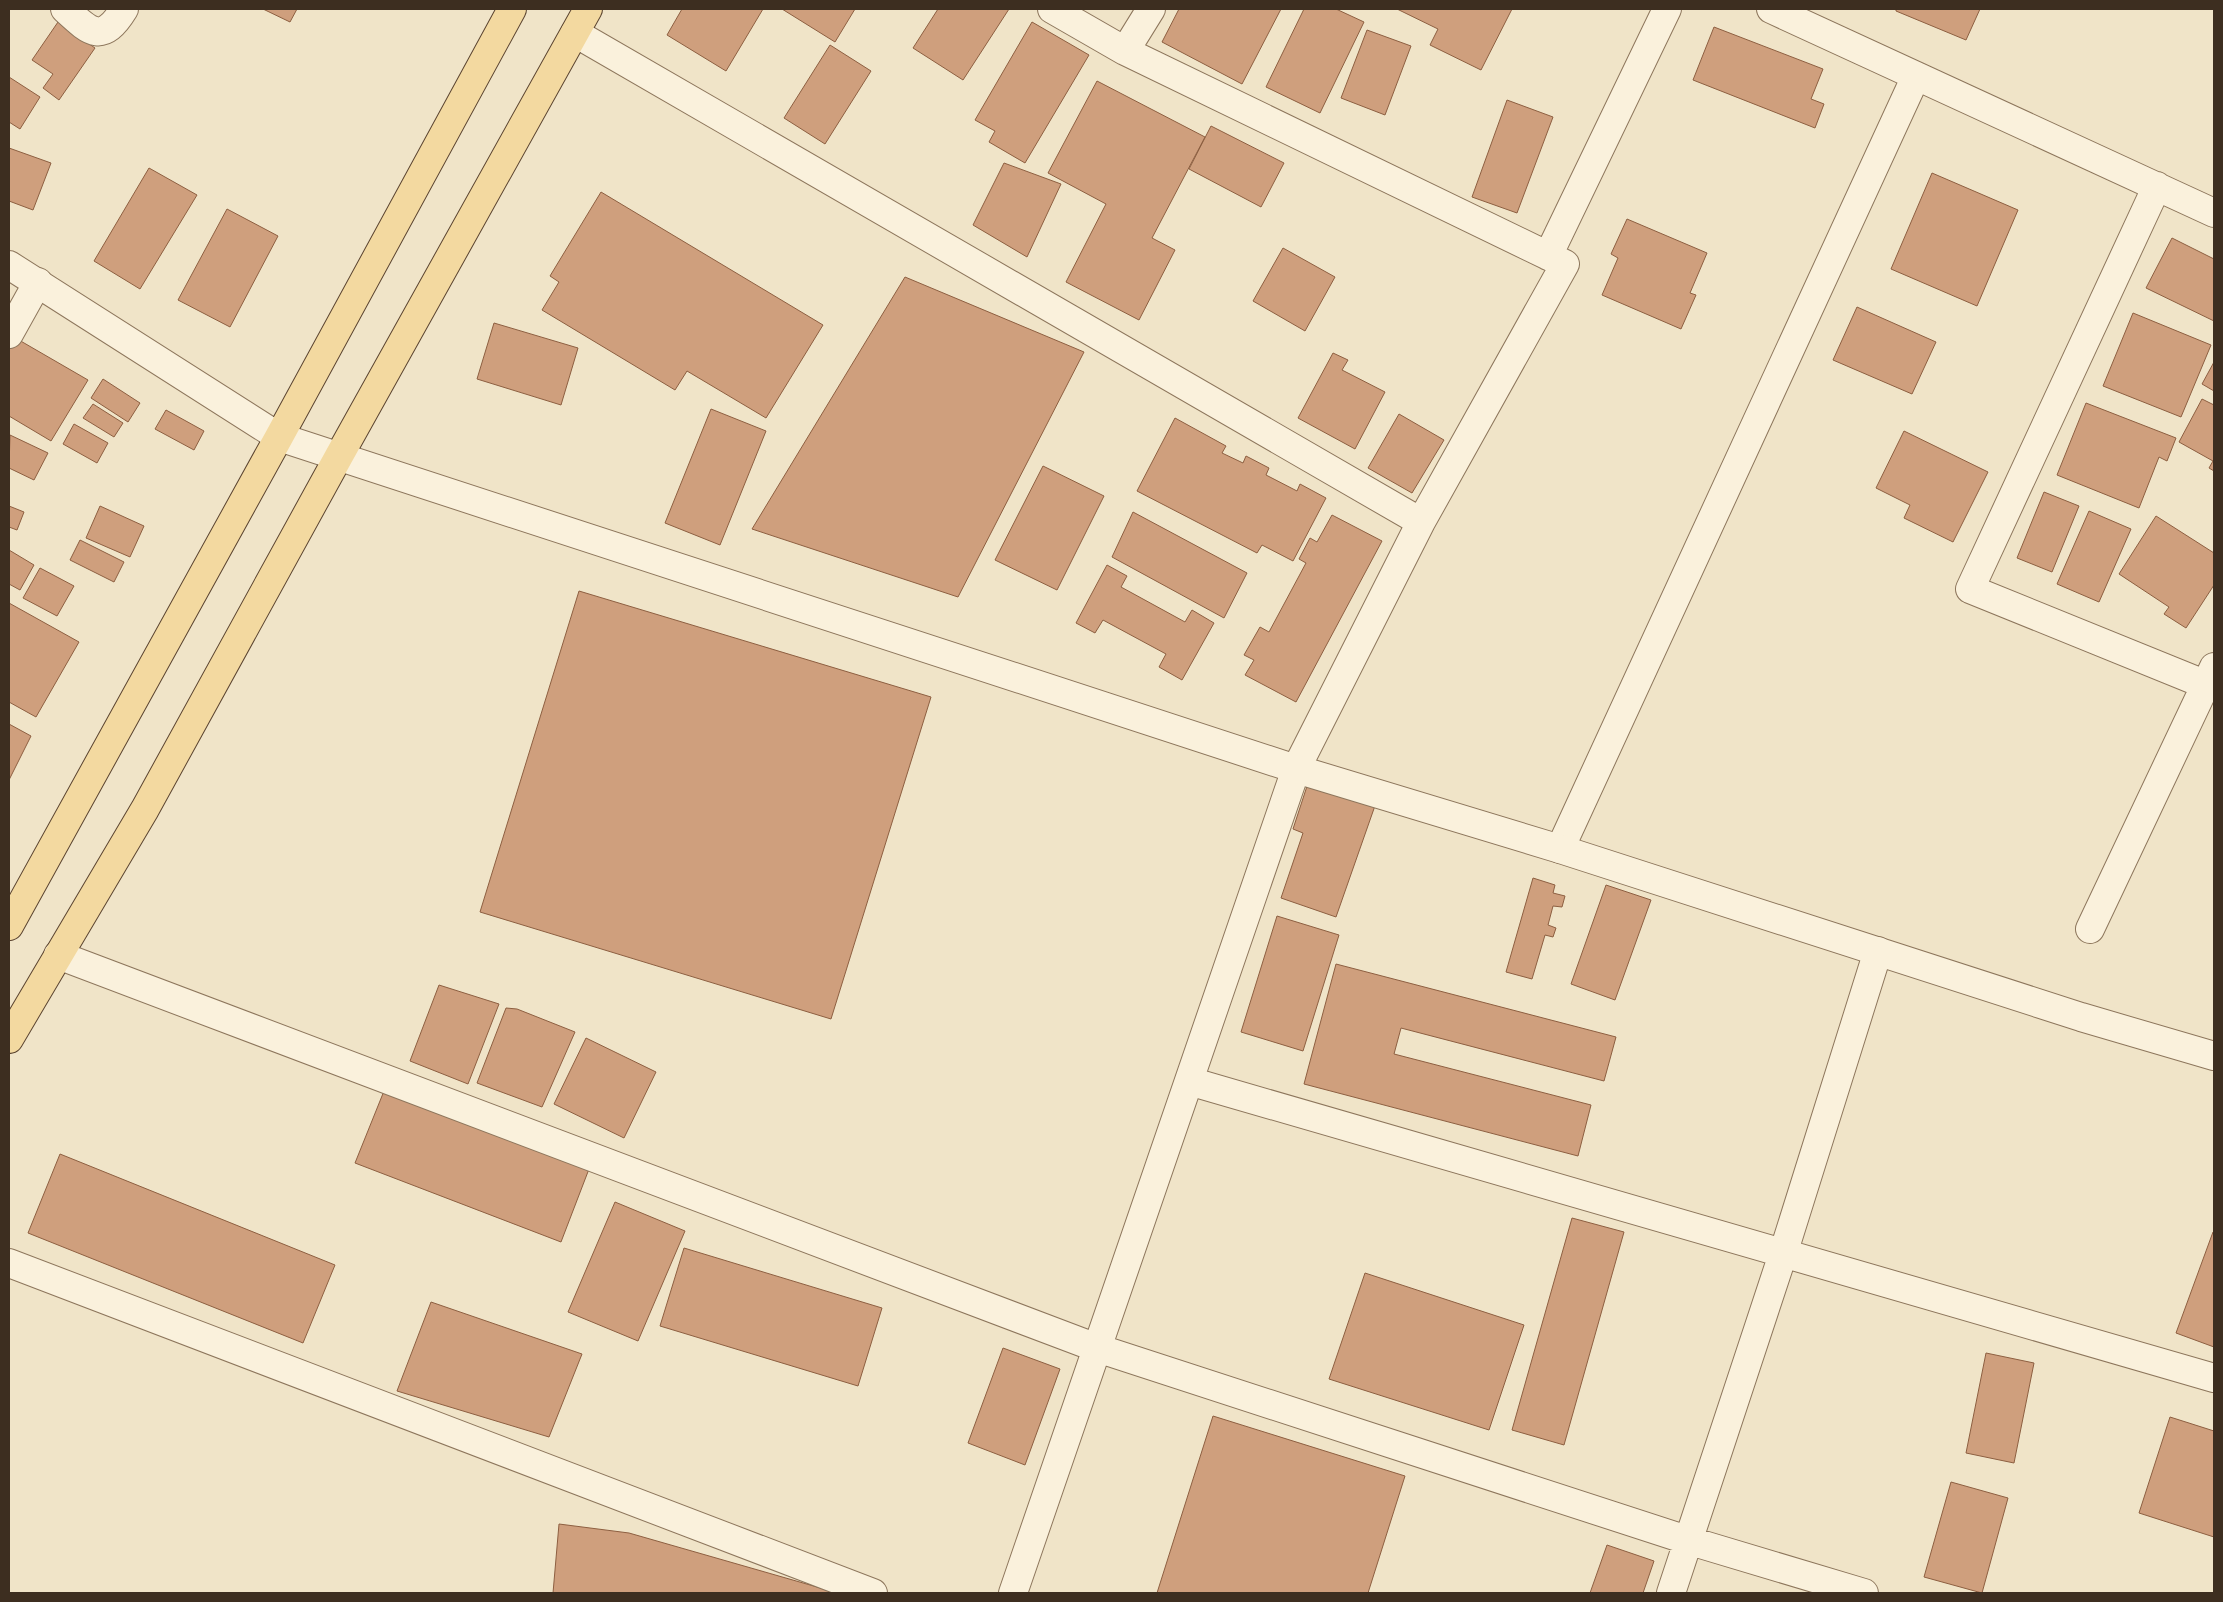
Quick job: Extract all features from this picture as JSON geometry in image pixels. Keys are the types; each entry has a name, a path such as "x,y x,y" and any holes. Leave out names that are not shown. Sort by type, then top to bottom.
{"main road":[{"path":"9,926 279,437 512,9"},
{"path":"9,1039 145,809 588,9"}],"street":[{"path":"65,9 86,28 97,32 109,28 124,9"},
{"path":"1013,1593 1296,769 1421,522 1565,264 1125,51 1052,9"},
{"path":"1125,51 1151,9"},
{"path":"1548,256 1667,9"},
{"path":"1771,9 2214,213"},
{"path":"575,34 1421,522"},
{"path":"1560,849 1916,76"},
{"path":"2090,928 2211,680 1970,589 2157,186"},
{"path":"9,265 279,437 1296,769 1560,849 2081,1017 2214,1056"},
{"path":"9,334 38,282"},
{"path":"1671,1593 1783,1254 1878,951"},
{"path":"58,955 1097,1348 1687,1540 1864,1593"},
{"path":"1189,1081 2214,1378"},
{"path":"9,1263 873,1593"}],"building":[{"path":"263,9 297,9 290,22"},
{"path":"682,9 763,9 726,71 667,35"},
{"path":"782,9 855,9 835,42"},
{"path":"938,9 1009,9 963,80 913,48"},
{"path":"1179,9 1281,9 1242,84 1162,42"},
{"path":"1304,9 1336,9 1364,22 1320,113 1266,87"},
{"path":"1397,9 1512,9 1481,70 1430,45 1438,29"},
{"path":"1896,9 1980,9 1966,40 1896,11"},
{"path":"58,22 95,48 59,100 43,88 53,74 32,60"},
{"path":"1032,22 1089,55 1025,163 989,142 995,131 975,120"},
{"path":"1714,27 1823,69 1811,99 1824,104 1815,128 1693,80"},
{"path":"1367,30 1411,46 1385,115 1341,98"},
{"path":"830,45 871,71 825,144 784,118"},
{"path":"9,77 40,97 20,129 9,122"},
{"path":"1097,81 1205,137 1152,238 1175,250 1139,320 1066,282 1106,204 1048,173"},
{"path":"1507,100 1553,117 1517,213 1472,197"},
{"path":"1211,126 1284,163 1261,207 1189,169"},
{"path":"9,148 51,163 33,210 9,201"},
{"path":"1004,163 1061,184 1027,257 973,225"},
{"path":"149,168 197,195 140,289 94,261"},
{"path":"1932,173 2018,210 1977,306 1891,269"},
{"path":"601,192 823,325 766,418 687,371 675,390 542,310 559,282 550,276"},
{"path":"227,209 278,236 230,327 178,300"},
{"path":"1627,219 1707,253 1690,293 1696,295 1681,329 1602,295 1618,258 1611,254"},
{"path":"2172,238 2214,259 2214,321 2146,288"},
{"path":"1283,248 1335,277 1305,331 1253,301"},
{"path":"905,277 1084,352 958,597 752,529"},
{"path":"1857,307 1936,342 1912,394 1833,360"},
{"path":"2133,313 2211,345 2181,417 2103,386"},
{"path":"494,323 578,348 561,405 477,379"},
{"path":"12,336 88,380 51,441 9,416 9,341"},
{"path":"1333,353 1348,360 1342,370 1385,392 1355,449 1298,418"},
{"path":"2214,362 2214,391 2202,384"},
{"path":"103,379 140,403 128,422 91,398"},
{"path":"2202,399 2214,405 2214,471 2209,468 2213,461 2179,442"},
{"path":"2086,403 2176,438 2167,461 2159,457 2139,508 2057,475"},
{"path":"93,404 123,423 114,437 83,418"},
{"path":"711,409 766,431 720,545 665,523"},
{"path":"166,410 204,431 194,450 155,429"},
{"path":"1399,414 1444,440 1412,493 1368,468"},
{"path":"1175,418 1226,446 1222,453 1243,463 1246,456 1269,468 1266,475 1297,491 1300,484 1326,498 1293,561 1262,545 1257,553 1137,491"},
{"path":"74,424 108,443 97,463 63,444"},
{"path":"1904,431 1988,472 1953,542 1904,518 1910,505 1876,488"},
{"path":"10,435 48,453 34,480 9,468"},
{"path":"1043,466 1104,496 1057,590 995,560"},
{"path":"2044,492 2079,506 2052,572 2017,558"},
{"path":"9,506 24,512 17,530 9,527"},
{"path":"100,506 144,526 130,557 86,538"},
{"path":"2089,511 2131,529 2099,602 2057,584"},
{"path":"1133,512 1247,573 1224,618 1112,557"},
{"path":"1332,515 1382,541 1296,702 1245,675 1254,660 1244,655 1260,627 1269,632 1306,563 1299,559 1310,538 1317,542"},
{"path":"2156,516 2214,553 2214,585 2186,628 2164,614 2169,607 2119,574"},
{"path":"80,540 124,562 114,582 70,560"},
{"path":"9,550 34,565 20,590 9,584"},
{"path":"1107,565 1127,576 1121,587 1185,622 1192,610 1214,623 1182,680 1159,667 1166,654 1103,620 1095,633 1076,623"},
{"path":"40,568 74,586 57,616 23,598"},
{"path":"579,591 931,697 831,1019 480,912"},
{"path":"9,603 79,642 36,717 9,702"},
{"path":"9,724 31,736 9,780"},
{"path":"1310,777 1377,800 1336,917 1281,898 1303,833 1293,829"},
{"path":"1533,878 1555,885 1553,893 1565,896 1562,907 1553,906 1548,925 1556,928 1553,937 1545,935 1532,979 1506,972"},
{"path":"1606,885 1651,900 1615,1000 1571,984"},
{"path":"1277,916 1339,935 1303,1051 1241,1032"},
{"path":"1336,964 1616,1037 1604,1081 1401,1028 1394,1054 1591,1105 1578,1156 1304,1084"},
{"path":"439,985 499,1004 468,1084 410,1061"},
{"path":"506,1008 517,1009 575,1032 542,1107 477,1083"},
{"path":"586,1038 656,1072 624,1138 554,1104"},
{"path":"384,1091 589,1169 561,1242 355,1163"},
{"path":"60,1154 335,1265 303,1343 28,1233"},
{"path":"615,1202 685,1231 638,1341 568,1312"},
{"path":"1572,1218 1624,1232 1564,1445 1512,1430"},
{"path":"2214,1233 2214,1347 2176,1333"},
{"path":"684,1248 882,1308 858,1386 660,1326"},
{"path":"1365,1273 1524,1325 1489,1430 1329,1379"},
{"path":"431,1302 582,1354 549,1437 397,1391"},
{"path":"1003,1348 1060,1369 1025,1465 968,1443"},
{"path":"1986,1353 2034,1363 2014,1463 1966,1453"},
{"path":"1213,1416 1405,1476 1368,1593 1157,1593"},
{"path":"2170,1417 2214,1431 2214,1537 2139,1513"},
{"path":"1951,1482 2008,1498 1982,1593 1924,1577"},
{"path":"559,1524 629,1533 838,1593 553,1593"},
{"path":"1607,1545 1654,1561 1643,1593 1590,1593"}]}
